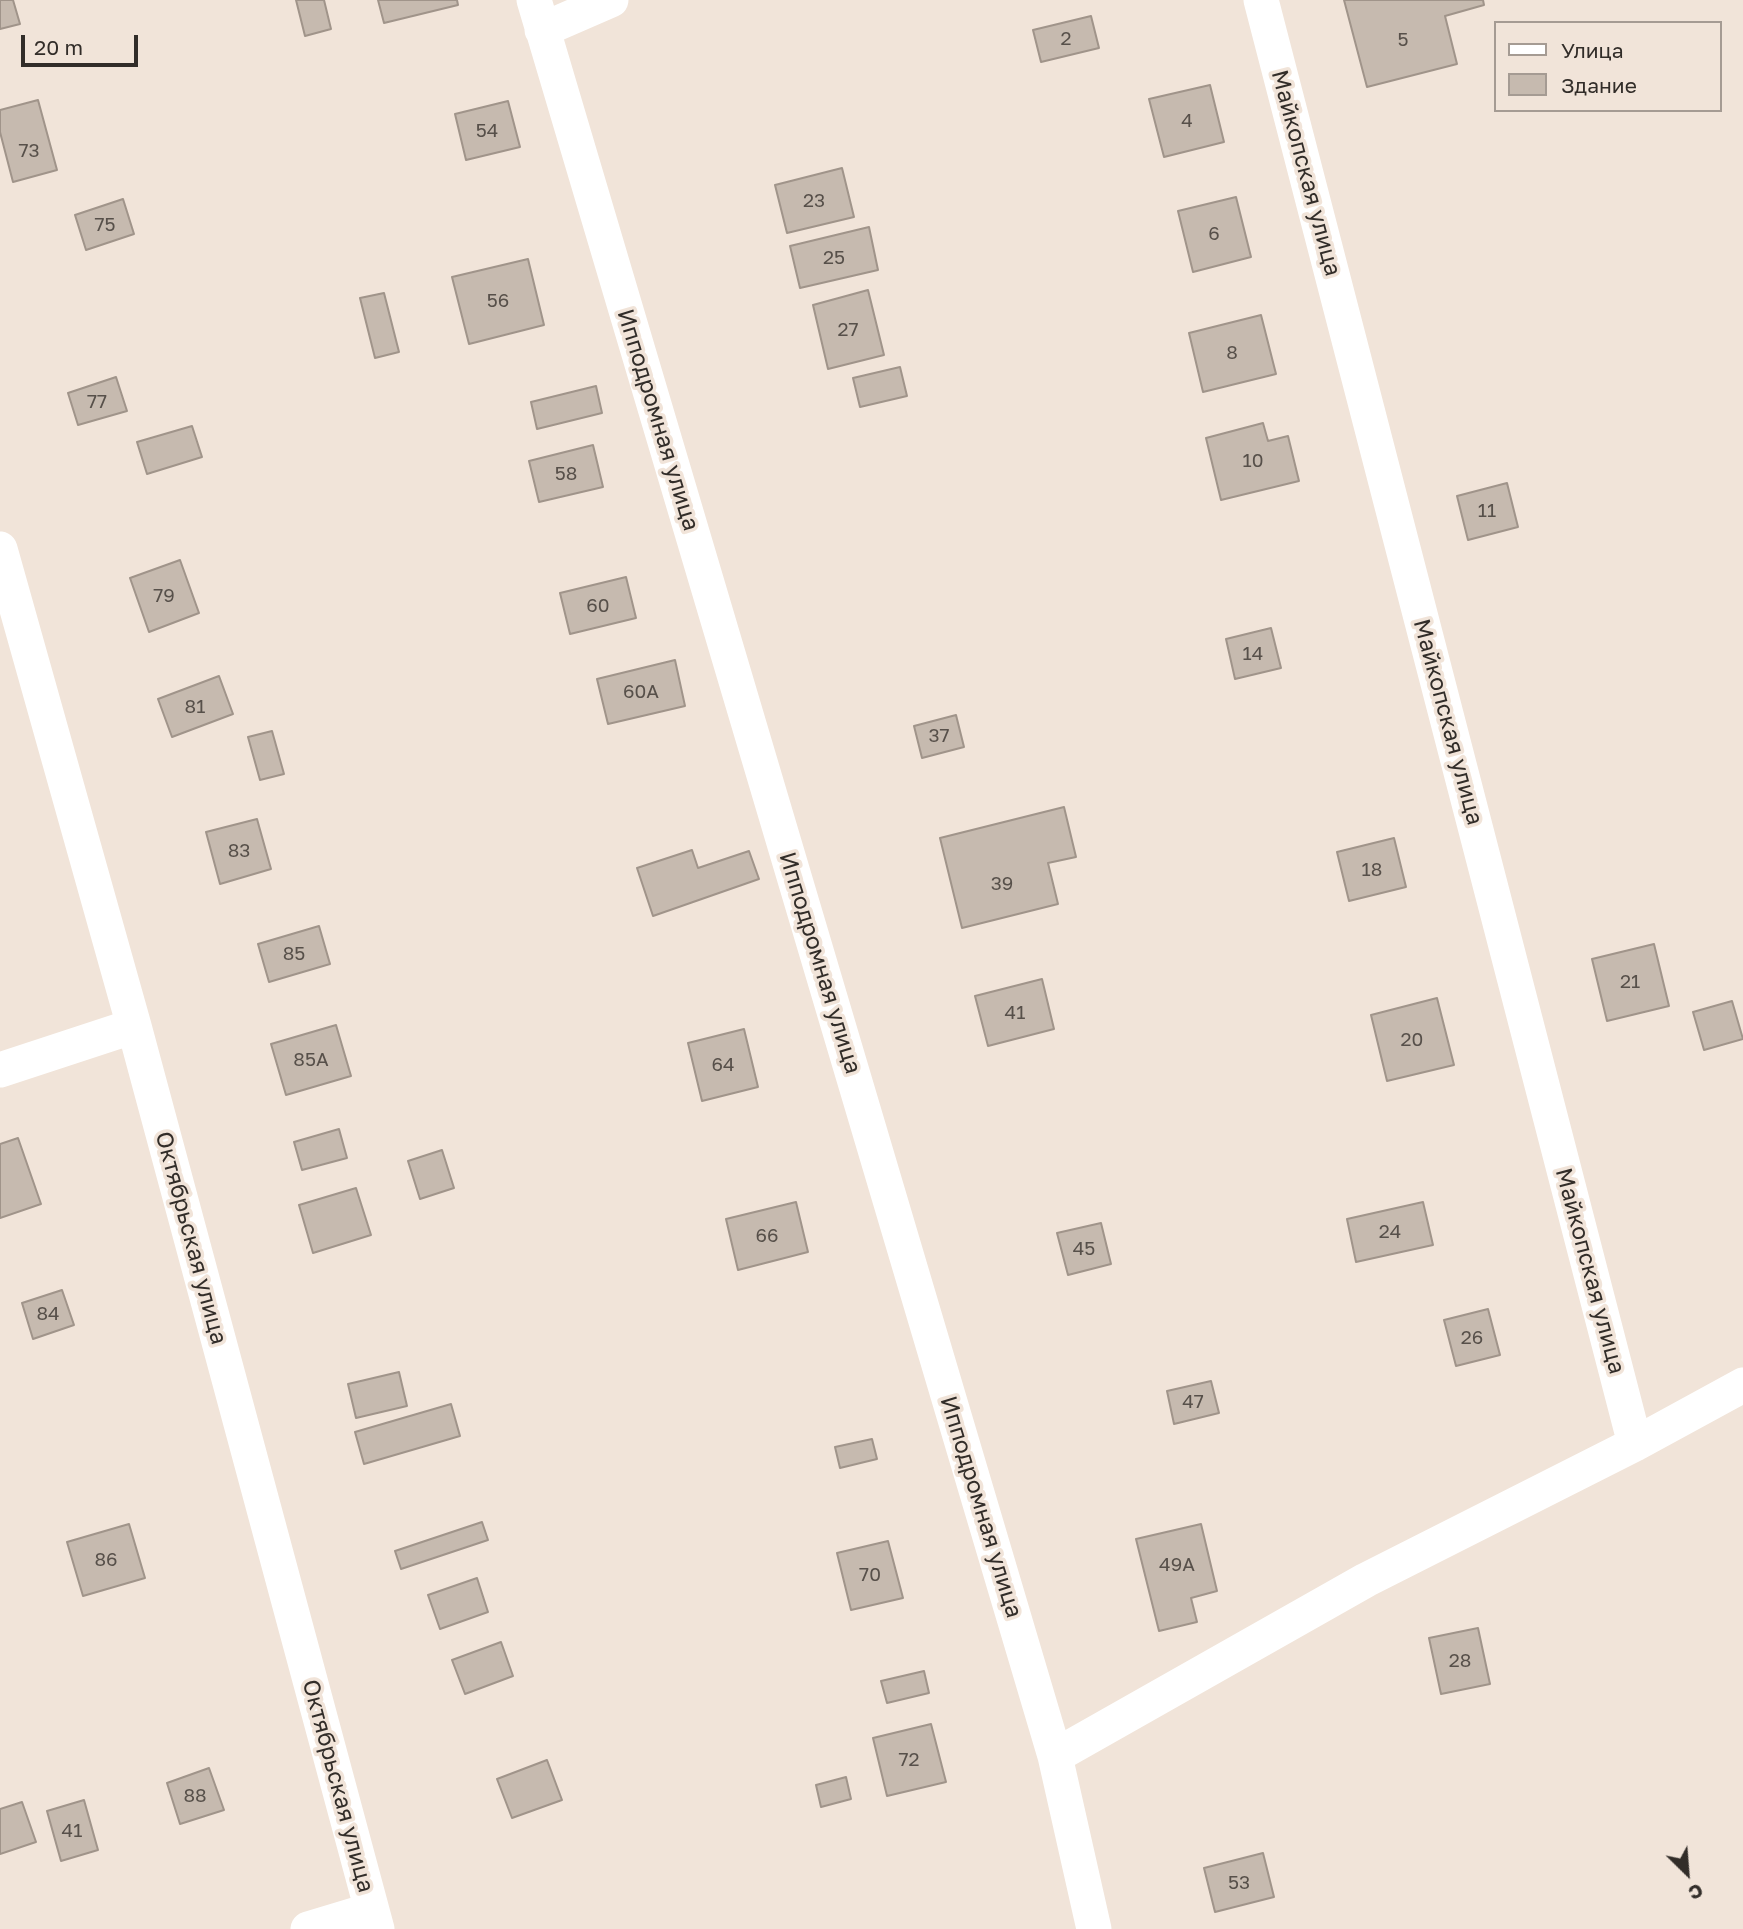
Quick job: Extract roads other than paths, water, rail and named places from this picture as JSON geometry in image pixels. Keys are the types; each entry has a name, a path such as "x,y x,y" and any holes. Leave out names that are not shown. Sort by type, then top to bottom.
{"street":[{"path":"538,15 611,0"},
{"name":"Майкопская улица","path":"1261,0 1634,1444"},
{"name":"Ипподромная улица","path":"538,15 1055,1756 1094,1929"},
{"name":"Октябрьская улица","path":"0,549 134,1026 374,1919"},
{"path":"0,1070 134,1026"},
{"path":"1055,1756 1366,1580 1634,1444 1743,1385"},
{"path":"308,1929 374,1919"}]}
